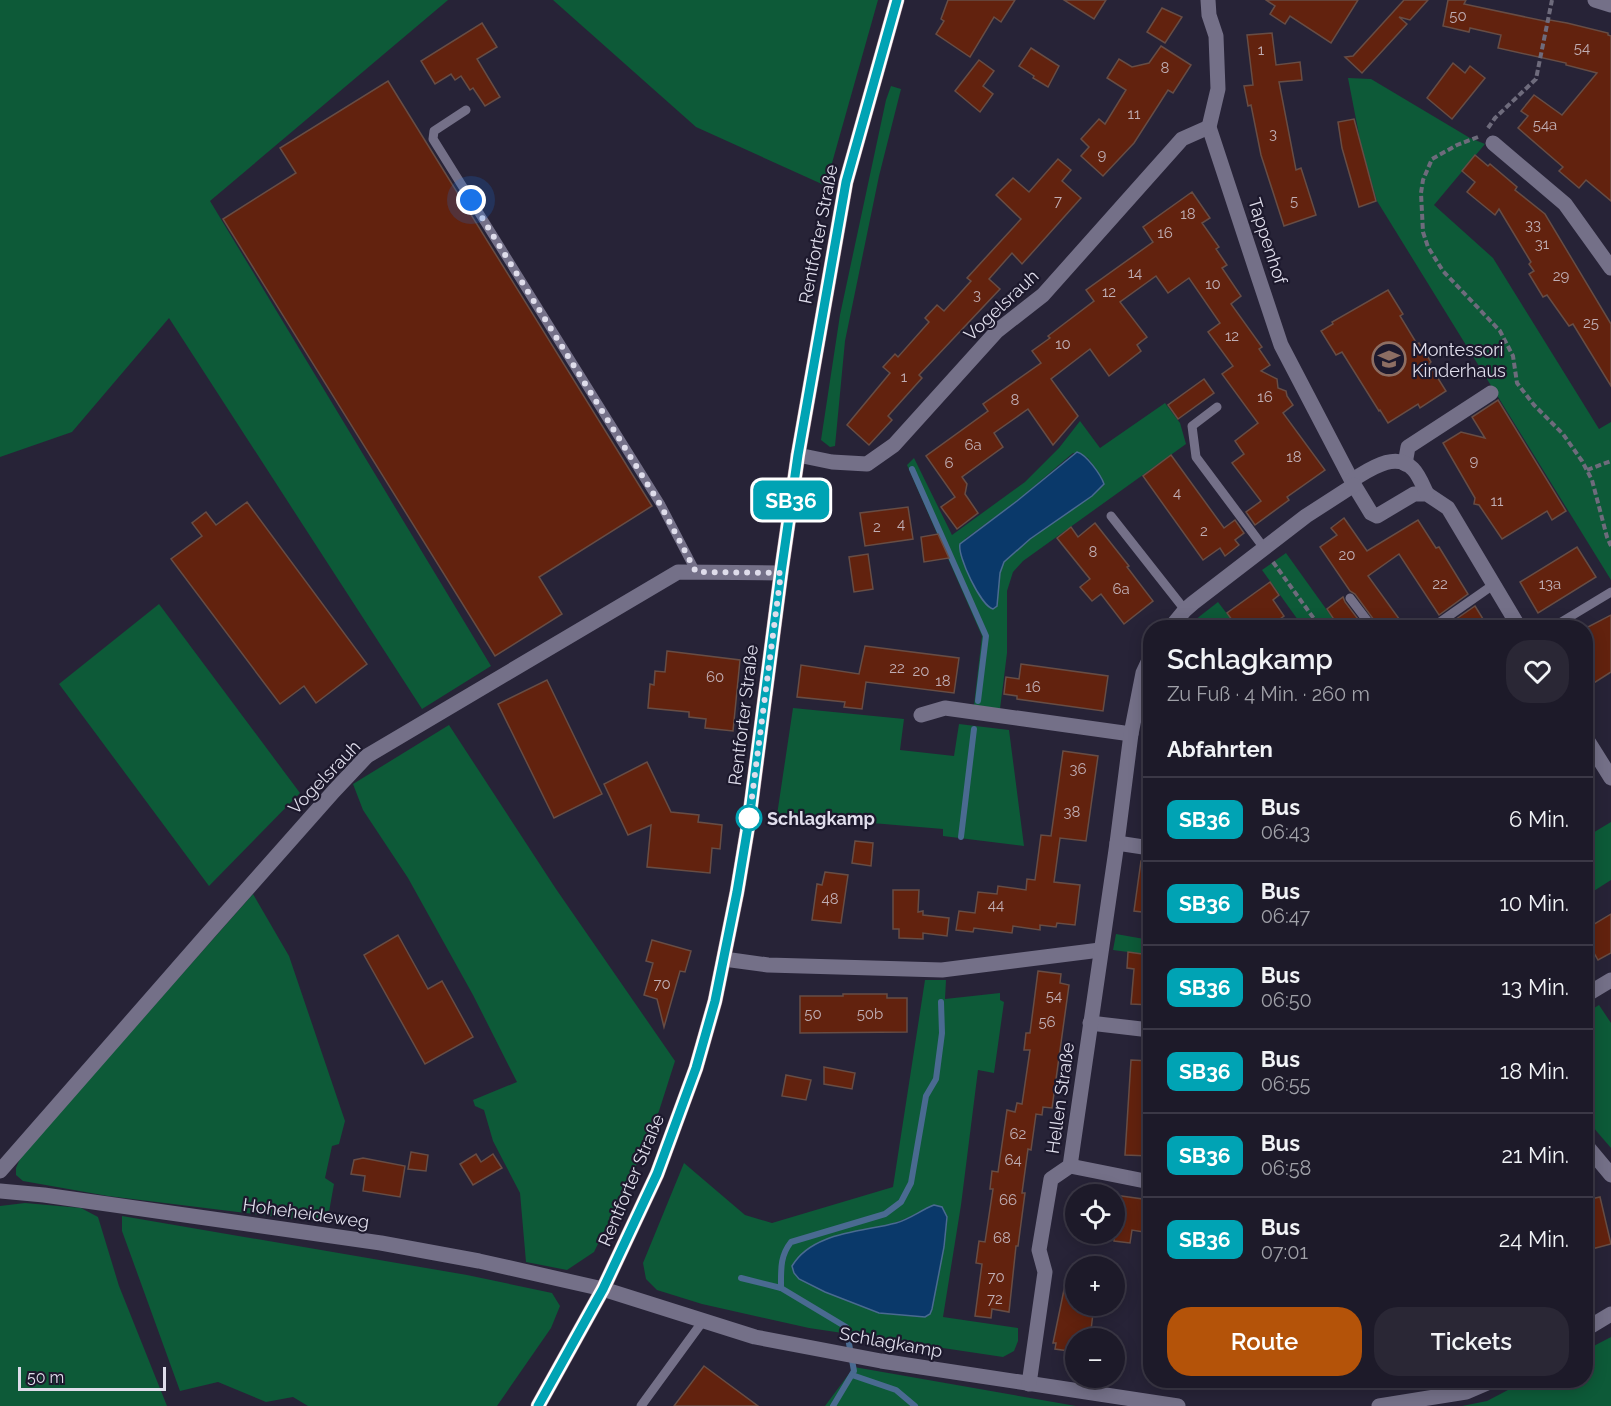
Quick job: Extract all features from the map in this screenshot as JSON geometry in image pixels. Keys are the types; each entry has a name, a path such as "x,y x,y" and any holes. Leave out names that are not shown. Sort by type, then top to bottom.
{"main road":[{"name":"Rentforter Straße","path":"538,1406 603,1289 657,1174 678,1122 715,1001 749,820 798,455 846,182 897,0"}],"street":[{"path":"1208,0 1209,15 1216,36 1218,89 1209,127"},
{"path":"1594,0 1611,4"},
{"name":"Vogelsrauh","path":"798,455 832,462 867,464 894,445 997,331 1043,295 1182,139 1209,127"},
{"name":"Tappenhof","path":"1209,127 1281,345 1371,513 1377,516 1414,494 1427,494"},
{"path":"1493,143 1565,204 1611,267"},
{"path":"1405,464 1408,447 1491,393"},
{"path":"1177,620 1185,610 1306,516 1382,463 1393,461 1412,468 1427,494 1448,508 1515,620"},
{"name":"Vogelsrauh","path":"0,1171 334,790 367,756 678,572 781,573"},
{"name":"Hellen Straße","path":"1029,1384 1045,1272 1039,1250 1051,1179 1070,1166 1131,734 1143,673"},
{"path":"921,715 945,708 1131,734"},
{"path":"1593,750 1611,778"},
{"path":"1117,843 1143,847"},
{"path":"724,959 768,965 942,970 1100,950"},
{"path":"1593,991 1611,980"},
{"path":"1090,1023 1143,1029"},
{"path":"1593,1153 1611,1174"},
{"path":"1070,1166 1143,1181"},
{"name":"Hoheheideweg","path":"0,1191 44,1195 381,1243 479,1261 603,1289"},
{"name":"Schlagkamp","path":"603,1289 755,1337 881,1360 1178,1406"},
{"path":"1593,1325 1611,1314"},
{"path":"1379,1406 1456,1388"}],"lane":[{"path":"466,110 434,131 433,139 661,506 696,572"},
{"path":"1217,407 1192,426 1196,457 1264,548"},
{"path":"1111,516 1185,610"},
{"path":"1443,620 1493,585"},
{"path":"1565,620 1611,592"},
{"path":"1350,598 1367,620"},
{"path":"641,1406 703,1321"}],"path":[{"path":"1552,0 1536,78 1495,118 1483,135 1432,159 1423,180 1421,211 1423,232 1443,271 1500,330 1513,356 1517,382 1534,405 1563,434 1582,461 1592,480 1611,546"},
{"path":"1587,470 1611,461"},
{"path":"1264,548 1315,620"}],"green space":[{"path":"0,0 448,0 210,201 491,666 422,709 169,318 72,432 0,457"},
{"path":"553,0 878,0 824,185 696,127"},
{"path":"1348,78 1371,79 1470,138 1485,144 1434,205 1493,258 1599,429 1611,422 1611,580 1377,201 1361,145"},
{"path":"891,86 901,89 879,176 845,341 835,446 830,447 821,440 840,315 886,100"},
{"path":"1165,403 1180,423 1186,444 1023,561 1013,572 1007,591 1007,653 1000,709 974,705 982,636 907,465 914,458 952,535 1025,482 1059,448 1080,421 1100,448","holes":["1073,453 1088,458 1104,485 1092,496 1030,539 1004,562 1000,573 997,606 965,539 1017,501"]},
{"path":"1286,553 1334,620 1298,620 1262,570"},
{"path":"1218,602 1232,620 1195,620"},
{"path":"159,604 300,793 209,886 59,684"},
{"path":"793,708 904,719 900,750 954,756 959,724 1009,730 1024,846 943,836 943,829 777,815"},
{"path":"449,725 556,889 675,1061 659,1111 632,1175 594,1252 567,1270 526,1262 520,1193 493,1141 484,1110 475,1106 473,1100 517,1082 473,995 408,878 363,810 353,784"},
{"path":"1611,822 1611,880 1593,892 1593,833"},
{"path":"253,894 289,956 345,1121 339,1144 332,1146 325,1178 334,1184 327,1223 108,1196 23,1181 16,1175 21,1156"},
{"path":"1116,934 1143,939 1143,954 1113,950"},
{"path":"925,980 946,980 945,999 1000,993 1000,1000 1004,1002 994,1073 978,1070 961,1205 943,1317 1018,1328 1018,1341 1014,1351 1003,1357 809,1328 702,1304 657,1290 646,1279 643,1263 684,1163 745,1215 772,1223 893,1187","holes":["926,1208 947,1217 944,1247 930,1314 817,1243 901,1221"]},
{"path":"1599,1005 1611,1023 1611,1148 1593,1127 1593,1009"},
{"path":"25,1203 81,1208 98,1217 119,1286 167,1406 0,1406 0,1206"},
{"path":"122,1216 467,1275 552,1293 560,1306 551,1328 497,1406 308,1406 293,1397 266,1402 218,1382 180,1391 122,1231"},
{"path":"1611,1337 1611,1406 1462,1406 1487,1401 1512,1388 1593,1388 1593,1346"},
{"path":"854,1367 1076,1406 825,1406"}],"water":[{"path":"1077,452 1093,465 1104,484 1092,496 1030,539 1004,562 1000,573 997,606 993,609 976,590 962,559 960,544"},
{"path":"934,1205 942,1207 947,1217 944,1247 932,1309 925,1317 879,1313 825,1292 799,1279 794,1273 792,1266 812,1246 839,1235 896,1223"}],"building":[{"path":"948,0 1015,0 1001,22 994,17 970,57 936,34 944,21 941,19"},
{"path":"1064,0 1106,0 1094,19"},
{"path":"1266,0 1358,0 1331,43 1290,16 1285,24 1270,14 1275,6"},
{"path":"1404,0 1428,0 1410,20 1399,17 1407,24 1362,73 1345,57 1353,56"},
{"path":"1448,0 1466,0 1464,4 1549,22 1550,20 1567,23 1608,33 1611,36 1611,201 1586,180 1579,188 1559,171 1563,167 1518,128 1528,116 1521,111 1534,95 1562,115 1597,73 1566,65 1566,63 1498,48 1501,35 1470,28 1469,32 1443,26"},
{"path":"1162,8 1182,17 1165,43 1147,32"},
{"path":"482,23 497,47 477,59 500,97 485,106 473,88 470,90 461,76 455,80 451,74 435,84 421,61"},
{"path":"1272,33 1276,65 1300,62 1302,80 1279,82 1296,170 1301,168 1316,215 1284,226 1261,155 1251,105 1248,106 1244,86 1253,85 1247,35"},
{"path":"1161,46 1191,65 1173,93 1168,90 1134,143 1103,176 1081,156 1089,147 1081,139 1099,119 1105,124 1126,90 1107,78 1119,59 1132,67 1149,63"},
{"path":"1031,48 1059,66 1048,87 1019,66"},
{"path":"979,60 994,71 983,86 993,94 980,112 955,91"},
{"path":"1453,63 1465,73 1470,66 1485,78 1452,119 1427,98"},
{"path":"388,81 652,506 539,577 562,614 495,656 223,219 296,173 280,148"},
{"path":"1354,119 1376,201 1359,207 1342,148 1338,122"},
{"path":"1475,155 1488,166 1490,164 1517,187 1515,190 1545,214 1611,324 1611,386 1573,324 1569,326 1547,295 1543,297 1529,274 1534,271 1529,264 1531,262 1499,209 1495,215 1467,192 1475,182 1462,171"},
{"path":"1058,159 1071,170 1062,181 1081,198 1022,264 1012,253 989,279 1000,289 919,375 922,378 888,416 892,420 869,445 847,425 890,373 883,367 895,354 898,357 929,322 925,318 937,305 944,311 971,281 967,278 1021,219 996,195 1013,178 1029,192"},
{"path":"1192,192 1210,218 1202,223 1219,247 1216,249 1227,265 1222,268 1241,296 1231,304 1262,347 1259,349 1270,365 1261,371 1277,379 1278,388 1286,391 1293,405 1283,413 1325,470 1287,497 1289,500 1255,525 1246,512 1261,501 1232,463 1244,454 1235,441 1258,423 1222,374 1233,366 1208,332 1220,323 1189,278 1168,293 1156,276 1120,302 1147,337 1137,345 1141,351 1109,376 1090,349 1051,379 1078,416 1053,445 1028,409 994,433 1003,447 962,477 967,484 965,494 978,513 957,529 941,507 955,497 926,456 988,411 983,404 1041,363 1032,351 1094,301 1086,290 1153,242 1143,227"},
{"name":"Montessori Kinderhaus","path":"1388,290 1403,314 1400,316 1431,362 1429,364 1446,391 1420,408 1418,404 1388,423 1342,352 1336,355 1321,331 1333,324 1332,322"},
{"path":"1204,379 1214,393 1178,419 1168,405"},
{"path":"1498,400 1566,511 1552,520 1547,511 1502,539 1479,505 1474,504 1475,498 1443,443 1461,432 1485,438 1472,417"},
{"path":"1171,455 1224,528 1235,520 1244,533 1235,540 1239,545 1225,556 1220,548 1203,560 1143,476"},
{"path":"247,502 367,664 316,703 304,686 280,704 171,559 202,536 192,523 206,512 216,525"},
{"path":"908,507 913,539 865,546 860,513"},
{"path":"1344,518 1367,551 1418,520 1436,548 1439,547 1468,594 1439,615 1399,554 1368,576 1400,620 1374,620 1355,594 1350,591 1320,547 1337,535 1331,528"},
{"path":"1095,523 1153,601 1124,624 1101,594 1092,601 1080,587 1090,579 1057,538 1071,527 1078,537"},
{"path":"938,534 949,558 924,562 921,537"},
{"path":"1577,547 1596,577 1538,613 1520,582"},
{"path":"868,554 873,589 854,592 849,557"},
{"path":"1270,582 1279,595 1273,600 1284,616 1279,620 1232,620 1227,613"},
{"path":"1343,597 1359,620 1334,620 1327,609"},
{"path":"1475,606 1484,620 1455,620"},
{"path":"1611,615 1611,672 1593,684 1593,624"},
{"path":"865,646 959,658 954,693 866,682 862,709 844,707 845,702 797,697 801,665 859,674"},
{"path":"667,651 740,660 733,731 705,728 706,719 689,717 689,712 648,708 650,684 654,685 655,671 665,672"},
{"path":"1021,664 1108,676 1103,711 1017,699 1017,696 1004,694 1006,677 1019,679"},
{"path":"547,680 602,794 554,818 498,704"},
{"path":"1063,751 1098,756 1086,841 1060,838 1054,882 1080,885 1075,925 1057,923 1056,927 1040,925 1040,930 1013,926 1012,933 974,928 973,932 956,930 959,911 975,913 978,892 997,894 998,886 1026,890 1027,879 1035,880 1041,835 1051,836"},
{"path":"647,762 671,812 699,815 698,822 722,825 720,849 712,848 710,873 647,867 651,825 628,835 604,784"},
{"path":"855,841 873,843 871,866 852,863"},
{"path":"1141,861 1143,861 1143,912 1134,911"},
{"path":"825,872 848,875 841,923 812,920 817,884 822,885"},
{"path":"893,890 919,890 918,912 923,911 923,915 949,918 947,936 923,933 923,939 899,938 899,929 893,929"},
{"path":"1611,914 1611,953 1598,960 1593,951 1593,925"},
{"path":"398,935 428,989 442,981 473,1037 425,1064 364,955"},
{"path":"652,940 691,951 685,972 680,971 664,1027 657,999 644,995 653,963 646,961"},
{"path":"1128,952 1143,954 1143,1005 1131,1004 1134,969 1127,968"},
{"path":"1038,971 1061,974 1060,983 1069,985 1052,1108 1043,1107 1042,1115 1036,1114 1031,1150 1028,1149 1022,1193 1025,1193 1018,1246 1016,1246 1009,1312 992,1309 991,1318 975,1316 982,1264 976,1263 979,1241 985,1242 993,1189 990,1189 992,1171 998,1172 1007,1110 1015,1112 1017,1103 1022,1104 1030,1050 1024,1050 1026,1033 1030,1033"},
{"path":"843,994 887,994 887,998 907,998 907,1032 800,1033 800,996 843,996"},
{"path":"1131,1060 1143,1061 1143,1156 1125,1155"},
{"path":"824,1067 855,1073 852,1089 824,1084"},
{"path":"786,1075 811,1080 806,1100 782,1096"},
{"path":"411,1152 428,1155 426,1171 408,1169"},
{"path":"476,1154 481,1162 493,1154 502,1168 473,1185 460,1164"},
{"path":"363,1158 405,1166 400,1197 363,1191 365,1176 351,1174 354,1160"},
{"path":"1125,1197 1143,1199 1143,1232 1132,1230 1130,1243 1125,1242"},
{"path":"1600,1197 1611,1244 1593,1249 1593,1198"},
{"path":"1065,1285 1065,1316 1093,1316 1091,1328 1065,1328 1065,1350 1055,1349 1056,1343 1053,1343"},
{"path":"704,1366 758,1406 674,1406"}],"waterway":[{"path":"912,469 986,636 978,701"},
{"path":"961,837 974,729"},
{"path":"781,1288 783,1258 791,1242 885,1214 901,1202 911,1183 926,1096 936,1079 942,1033 941,1002"},
{"path":"741,1278 781,1288 846,1327 854,1371 833,1406"},
{"path":"852,1375 896,1390 915,1406"}],"bus line":[{"name":"SB36","path":"538,1406 603,1289 657,1174 678,1122 715,1001 749,820 798,455 846,182 897,0"}],"place":[{"name":"Montessori Kinderhaus","path":"1389,359"},
{"name":"Schlagkamp","path":"749,818"}],"route":[{"path":"471,200 661,506 696,572 781,573 749,820 749,818"}]}
